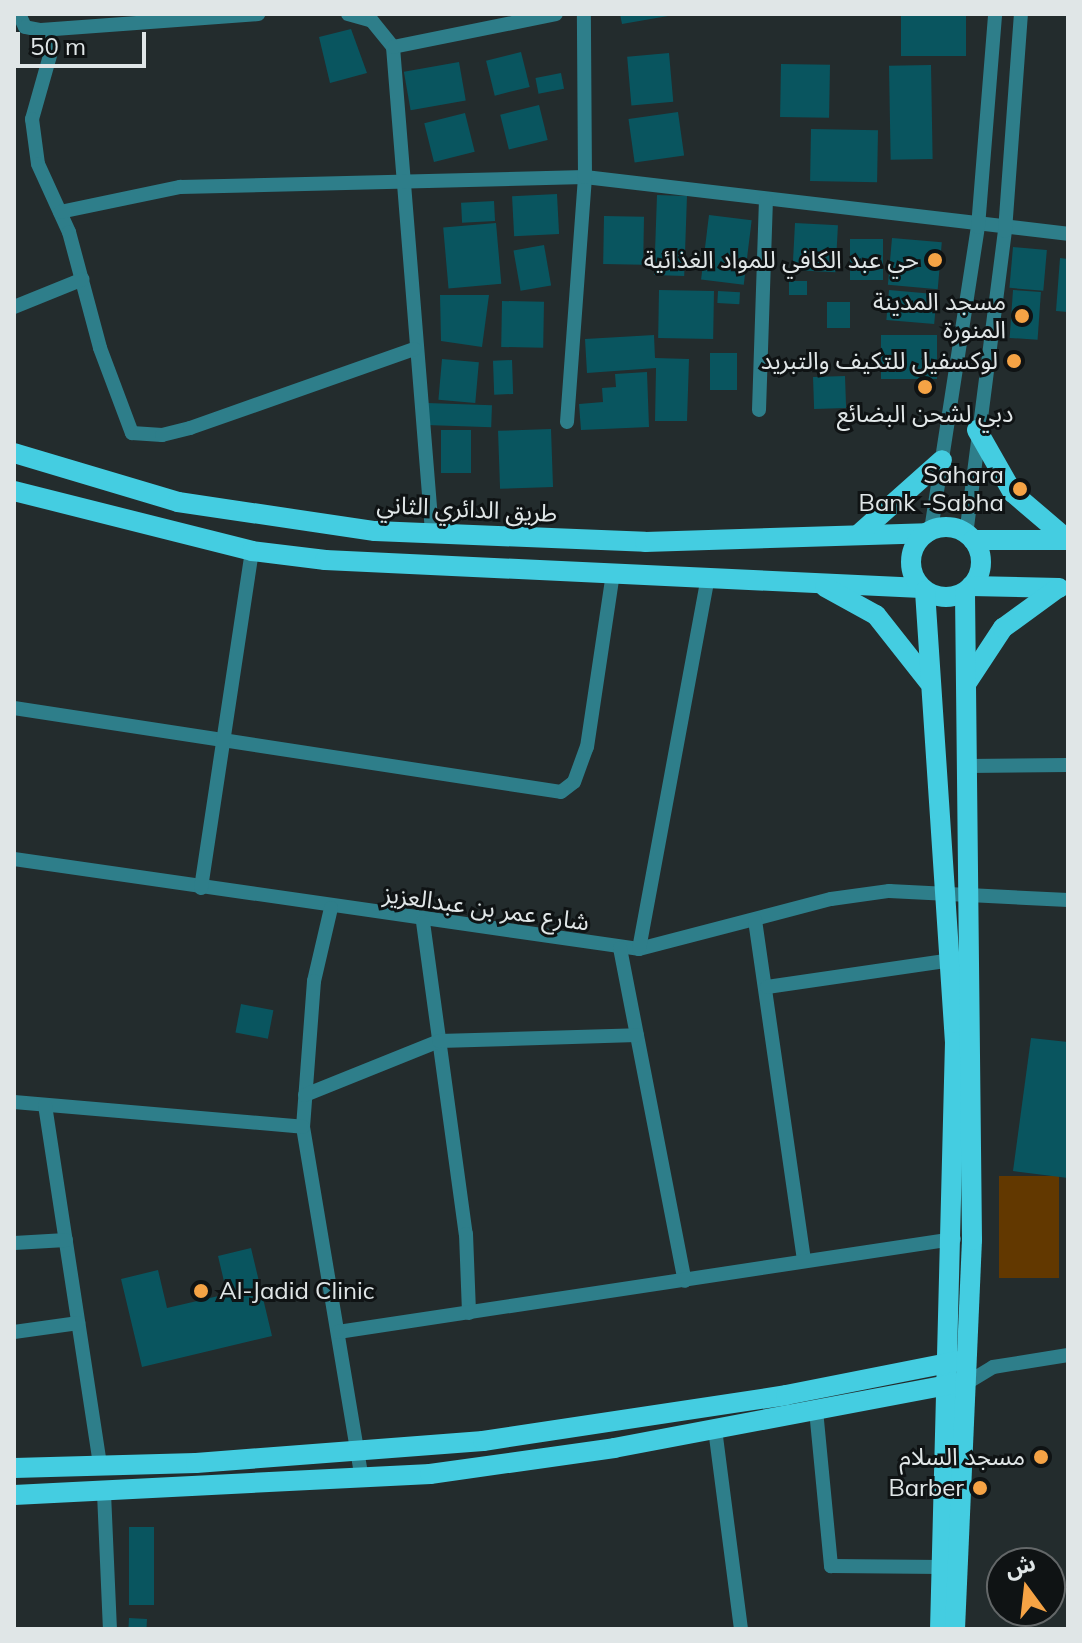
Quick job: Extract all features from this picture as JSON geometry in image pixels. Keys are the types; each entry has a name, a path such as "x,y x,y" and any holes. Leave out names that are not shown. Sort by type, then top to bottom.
{"main road":[{"path":"977,430 1013,493 1068,540"},
{"name":"طريق الدائري الثاني","path":"14,453 178,502 375,531 645,542 929,532"},
{"path":"859,535 942,460"},
{"path":"14,491 252,551 371,564 923,589 945,597 968,589 1063,588"},
{"path":"371,564 375,531"},
{"path":"955,1629 970,1370 959,891 923,589 910,563 929,532 970,538 1068,540"},
{"path":"940,1629 947,1362 954,1239 952,960 967,766 968,589 980,566 970,538"},
{"path":"818,583 876,615 934,690"},
{"path":"966,689 995,637 1063,588"},
{"path":"14,1468 358,1452 483,1441 786,1395 947,1362 970,1370"},
{"path":"14,1495 362,1479 484,1467 715,1429 948,1384 970,1370"}],"street":[{"path":"19,14 25,27 41,30 258,14"},
{"path":"348,14 372,21 393,47 414,349 432,535"},
{"path":"393,47 556,14"},
{"path":"567,422 585,177 584,14"},
{"path":"929,532 978,227 995,14"},
{"path":"970,538 977,430 1005,231 1021,14"},
{"path":"41,30 51,52 32,119 38,164 60,212 83,279 122,413 141,437 190,428 414,349"},
{"path":"60,212 180,187 404,179 585,177 1005,231 1068,234"},
{"path":"759,410 766,200"},
{"path":"14,307 83,279"},
{"path":"201,888 252,551"},
{"path":"14,708 221,743 567,790 587,747 613,573"},
{"path":"639,949 708,577"},
{"path":"967,766 1068,765"},
{"name":"شارع عمر بن عبدالعزيز","path":"14,859 423,922 639,949 831,899 959,891 1068,900"},
{"path":"331,908 314,981 303,1127 362,1479"},
{"path":"755,920 804,1258"},
{"path":"423,922 466,1234 469,1313"},
{"path":"620,948 685,1281"},
{"path":"767,987 952,960"},
{"path":"305,1095 439,1041 637,1035"},
{"path":"14,1102 303,1127"},
{"path":"45,1105 100,1466"},
{"path":"338,1332 685,1281 804,1258 954,1239"},
{"path":"14,1243 66,1240"},
{"path":"14,1332 78,1323"},
{"path":"970,1370 1068,1355"},
{"path":"816,1410 831,1566 942,1567"},
{"path":"715,1429 741,1629"},
{"path":"104,1493 110,1629"}],"shaded area":[{"path":"999,1176 1059,1176 1059,1278 999,1278"}],"building":[{"path":"620,14 668,14 668,16 622,24"},
{"path":"901,14 966,14 966,56 901,56"},
{"path":"351,29 367,73 330,83 319,37"},
{"path":"521,52 530,87 495,96 486,61"},
{"path":"669,53 673,102 631,105 627,57"},
{"path":"459,62 466,100 411,110 404,72"},
{"path":"781,64 830,65 829,118 780,117"},
{"path":"931,65 933,159 891,160 889,66"},
{"path":"561,73 564,89 539,94 535,78"},
{"path":"539,105 548,140 509,150 500,115"},
{"path":"678,112 684,156 635,163 628,119"},
{"path":"465,113 475,152 434,162 424,123"},
{"path":"811,129 878,130 877,182 810,181"},
{"path":"557,194 559,234 514,236 512,196"},
{"path":"657,195 687,196 684,276 654,275"},
{"path":"494,201 495,221 462,223 461,203"},
{"path":"709,215 752,220 744,285 701,280"},
{"path":"604,216 644,217 643,265 603,264"},
{"path":"496,223 501,284 449,288 443,228"},
{"path":"795,223 838,225 835,272 793,270"},
{"path":"892,238 942,242 938,289 888,285"},
{"path":"850,239 883,239 883,280 850,280"},
{"path":"544,245 551,285 521,291 513,250"},
{"path":"1013,247 1047,250 1043,291 1009,288"},
{"path":"1060,258 1068,259 1068,312 1056,311"},
{"path":"789,281 807,281 807,295 789,295"},
{"path":"659,290 714,291 713,339 658,338"},
{"path":"889,290 937,294 934,324 886,320"},
{"path":"1013,290 1041,292 1038,340 1010,338"},
{"path":"718,291 740,292 739,304 717,303"},
{"path":"440,295 489,295 482,347 441,341"},
{"path":"502,301 544,302 543,348 501,347"},
{"path":"827,302 850,302 850,328 827,328"},
{"path":"654,335 655,358 689,359 687,421 655,421 656,368 587,373 585,339"},
{"path":"881,335 937,335 937,379 881,379"},
{"path":"710,353 737,353 737,390 710,390"},
{"path":"442,359 479,362 475,403 438,400"},
{"path":"512,360 513,394 494,395 493,361"},
{"path":"647,372 649,427 581,430 579,404 603,402 602,388 616,387 615,374"},
{"path":"845,376 846,408 814,409 813,377"},
{"path":"427,403 492,405 491,427 426,425"},
{"path":"551,429 553,487 500,489 498,431"},
{"path":"441,430 471,430 471,473 441,473"},
{"path":"241,1004 273,1010 268,1039 235,1032"},
{"path":"1031,1038 1068,1042 1068,1178 1013,1171"},
{"path":"251,1248 272,1336 142,1367 121,1279 158,1270 167,1308 227,1294 218,1256"},
{"path":"129,1527 154,1527 154,1605 129,1605"},
{"path":"129,1618 147,1619 146,1629 128,1629"}],"place":[{"name":"حي عبد الكافي للمواد الغذائية","path":"935,260"},
{"name":"مسجد المدينة المنورة","path":"1022,316"},
{"name":"لوكسفيل للتكيف والتبريد","path":"1014,361"},
{"name":"دبي لشحن البضائع","path":"925,387"},
{"name":"Sahara Bank -Sabha","path":"1020,489"},
{"name":"Al-Jadid Clinic","path":"201,1291"},
{"name":"مسجد السلام","path":"1041,1457"},
{"name":"Barber","path":"980,1488"}]}
